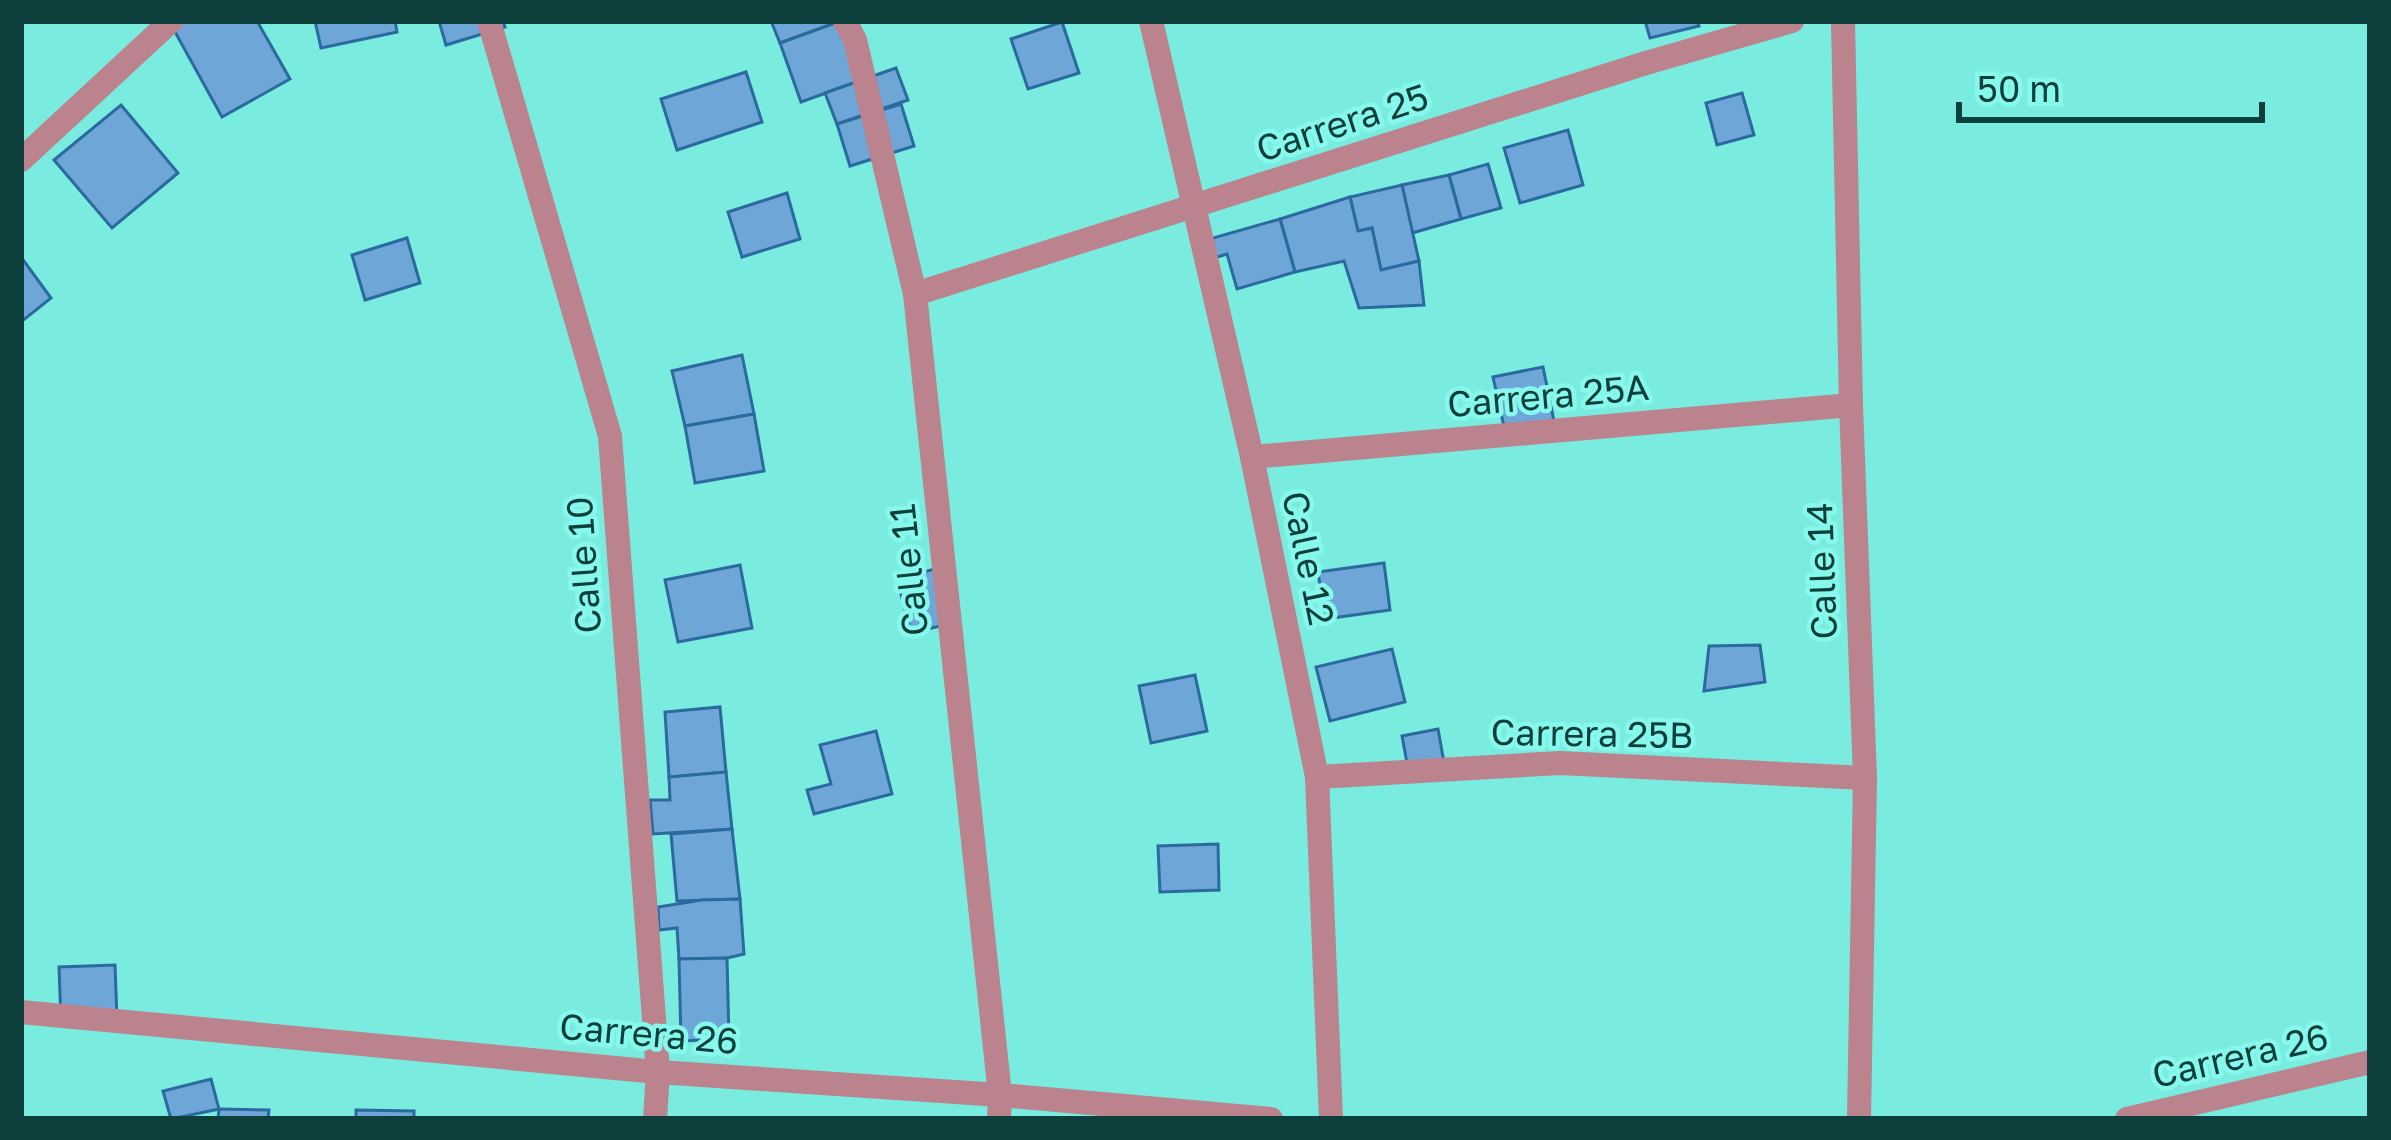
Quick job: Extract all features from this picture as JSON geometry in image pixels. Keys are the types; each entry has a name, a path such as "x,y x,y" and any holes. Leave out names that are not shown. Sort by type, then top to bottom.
{"street":[{"path":"21,160 171,21"},
{"name":"Calle 10","path":"489,21 610,436 658,1072 656,1119"},
{"name":"Calle 11","path":"845,21 855,40 915,295 999,1107"},
{"name":"Calle 12","path":"1151,21 1252,457 1317,777 1331,1119"},
{"name":"Carrera 25","path":"915,295 1792,21"},
{"name":"Calle 14","path":"1843,21 1865,778 1859,1119"},
{"name":"Carrera 25A","path":"1252,457 1851,405"},
{"name":"Carrera 25B","path":"1317,777 1561,763 1865,778"},
{"name":"Carrera 26","path":"21,1012 999,1107 1271,1119"},
{"name":"Carrera 26","path":"2127,1119 2370,1061"}],"building":[{"path":"169,21 257,21 290,79 222,117"},
{"path":"315,21 395,21 397,32 321,48"},
{"path":"439,21 503,21 505,27 446,45"},
{"path":"771,21 838,21 838,22 780,43"},
{"path":"1645,21 1697,21 1699,26 1650,38"},
{"path":"838,22 859,81 801,102 780,43"},
{"path":"1062,22 1079,73 1028,89 1011,39"},
{"path":"896,68 908,100 837,124 825,93"},
{"path":"746,72 762,122 677,150 661,99"},
{"path":"1742,93 1754,135 1717,145 1706,103"},
{"path":"901,104 914,146 850,166 837,124"},
{"path":"121,105 178,173 112,228 54,160"},
{"path":"1568,130 1583,185 1520,203 1504,148"},
{"path":"1488,164 1501,208 1461,219 1449,175"},
{"path":"1449,175 1461,219 1412,233 1402,185"},
{"path":"1402,185 1419,261 1381,270 1372,228 1358,231 1350,197"},
{"path":"787,193 800,239 742,257 728,212"},
{"path":"1350,197 1358,231 1372,228 1381,270 1419,261 1424,305 1359,308 1344,261 1295,272 1280,219"},
{"path":"1280,219 1295,272 1237,289 1227,254 1211,259 1206,240"},
{"path":"407,238 420,283 365,300 352,255"},
{"path":"21,257 51,298 21,322"},
{"path":"742,355 754,414 685,426 672,371"},
{"path":"1543,367 1555,426 1506,436 1493,377"},
{"path":"754,414 764,471 695,483 685,426"},
{"path":"1384,563 1390,610 1325,619 1318,572"},
{"path":"740,565 752,628 678,642 665,580"},
{"path":"938,568 953,623 911,633 897,579"},
{"path":"1760,645 1765,682 1704,691 1709,646"},
{"path":"1392,649 1405,702 1330,721 1316,667"},
{"path":"1195,675 1207,731 1151,743 1139,686"},
{"path":"720,707 726,772 669,777 665,712"},
{"path":"1438,729 1445,768 1409,774 1402,736"},
{"path":"876,731 892,794 814,814 807,790 831,784 820,745"},
{"path":"726,772 732,829 653,834 650,800 670,800 669,777"},
{"path":"732,829 740,899 677,901 671,834"},
{"path":"1218,844 1219,890 1160,892 1158,846"},
{"path":"740,899 744,954 679,959 677,928 659,930 658,907"},
{"path":"727,958 729,1039 681,1041 679,959"},
{"path":"115,965 117,1019 61,1021 59,967"},
{"path":"211,1079 219,1109 171,1119 163,1091"},
{"path":"219,1109 269,1110 268,1119 218,1119"},
{"path":"356,1110 414,1111 414,1119 356,1119"}]}
